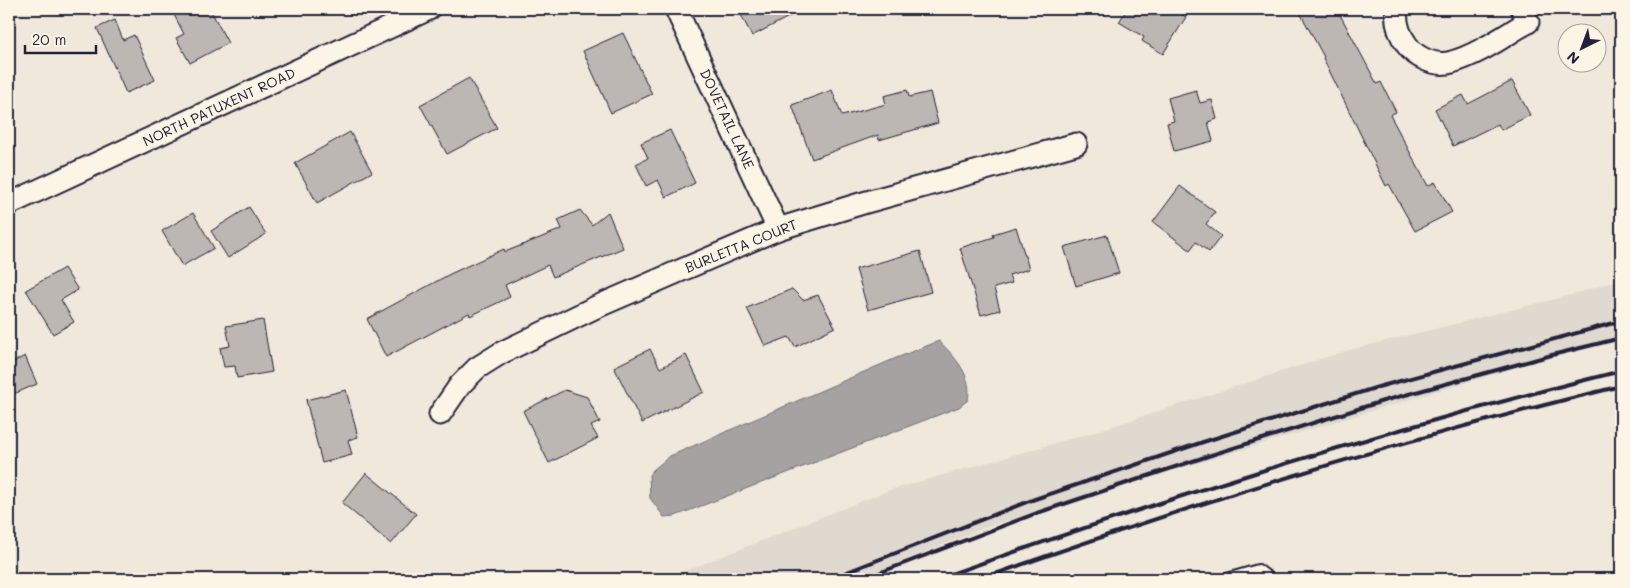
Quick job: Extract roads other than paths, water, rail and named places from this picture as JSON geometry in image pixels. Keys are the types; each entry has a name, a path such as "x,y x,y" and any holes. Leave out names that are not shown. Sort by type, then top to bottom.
{"street":[{"name":"NORTH PATUXENT ROAD","path":"9,204 429,9"},
{"name":"DOVETAIL LANE","path":"676,9 778,229"},
{"path":"1397,9 1395,18 1397,25 1408,47 1420,57 1435,63 1450,63 1466,56 1528,22 1522,9"},
{"name":"BURLETTA COURT","path":"440,414 460,385 477,368 502,353 594,308 778,229 863,203 1076,144"}],"lane":[{"path":"1227,579 1258,570 1270,579"}],"railway":[{"path":"829,579 1032,500 1203,442 1378,387 1621,321"},
{"path":"863,579 1037,513 1208,456 1383,401 1621,338"},
{"path":"937,579 1021,549 1276,466 1448,416 1621,371"},
{"path":"981,579 1060,551 1299,474 1459,428 1621,386"}]}
